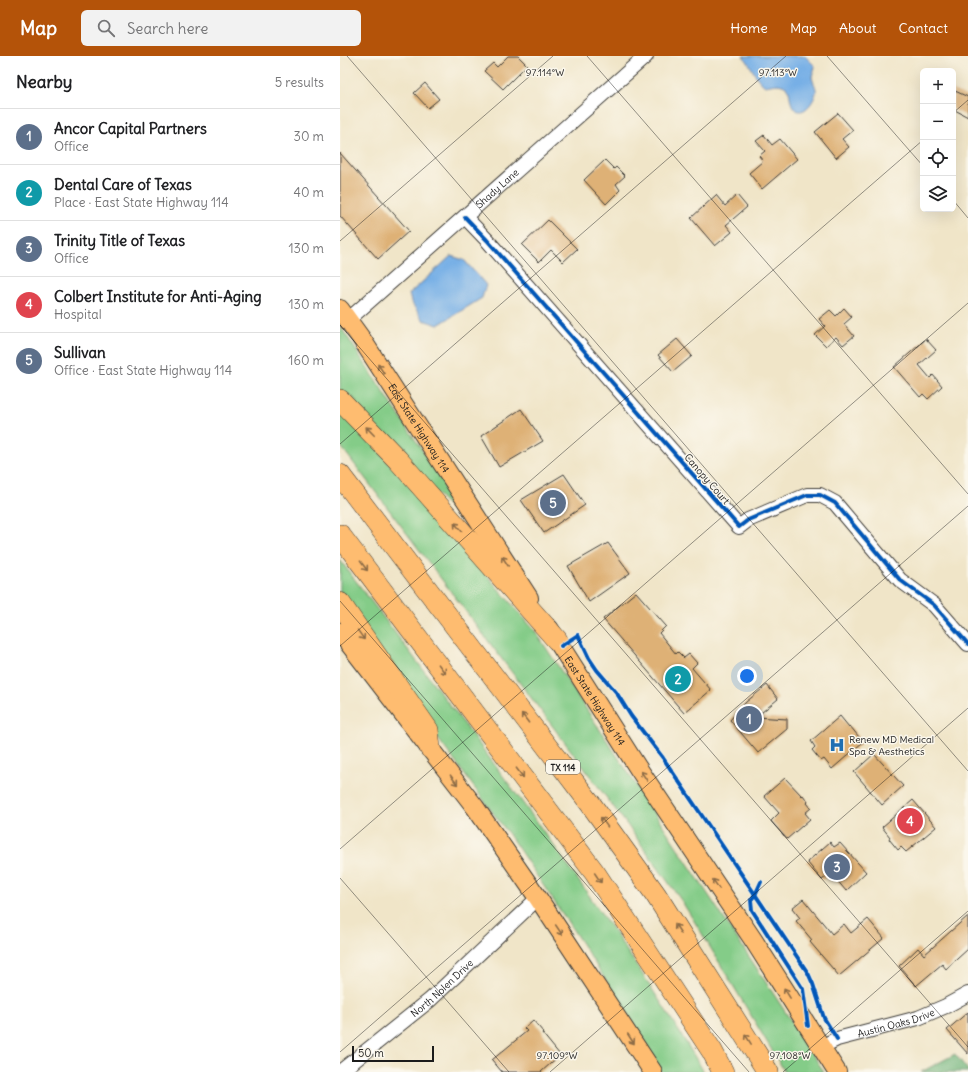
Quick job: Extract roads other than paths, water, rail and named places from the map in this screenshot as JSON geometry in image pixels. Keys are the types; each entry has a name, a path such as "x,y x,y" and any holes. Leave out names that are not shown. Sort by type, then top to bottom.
{"highway":[{"path":"340,400 398,460 557,640"},
{"name":"TX 114","path":"340,475 590,803 656,895 768,1072"},
{"path":"340,535 594,873 712,1051 723,1072"},
{"path":"340,603 428,730 430,748"}],"main road":[{"name":"East State Highway 114","path":"344,314 362,338 638,768 754,941 837,1072"},
{"path":"340,632 475,807 538,898 653,1072"}],"street":[{"name":"Shady Lane","path":"344,314 465,216 646,56"},
{"name":"Canopy Court","path":"465,216 488,240 739,527 748,520 807,495 820,495 834,504 900,580 934,605 968,644"},
{"name":"North Nolen Drive","path":"340,1072 430,1000 538,898"},
{"name":"Austin Oaks Drive","path":"821,1047 837,1039 918,1018 946,1006 968,994"}],"water":[{"path":"743,56 805,56 815,66 812,77 816,88 814,99 805,109 798,111 791,104 789,92 786,87 778,84 765,86 758,79 749,63"},
{"path":"451,256 464,260 486,285 482,298 438,325 423,320 411,302 409,294"}],"place":[{"name":"Sullivan","path":"553,503"},
{"name":"Dental Care of Texas","path":"678,679"},
{"name":"Ancor Capital Partners","path":"749,719"},
{"name":"Renew MD Medical Spa & Aesthetics","path":"837,745"},
{"name":"Colbert Institute for Anti-Aging","path":"910,821"},
{"name":"Trinity Title of Texas","path":"837,867"}]}
